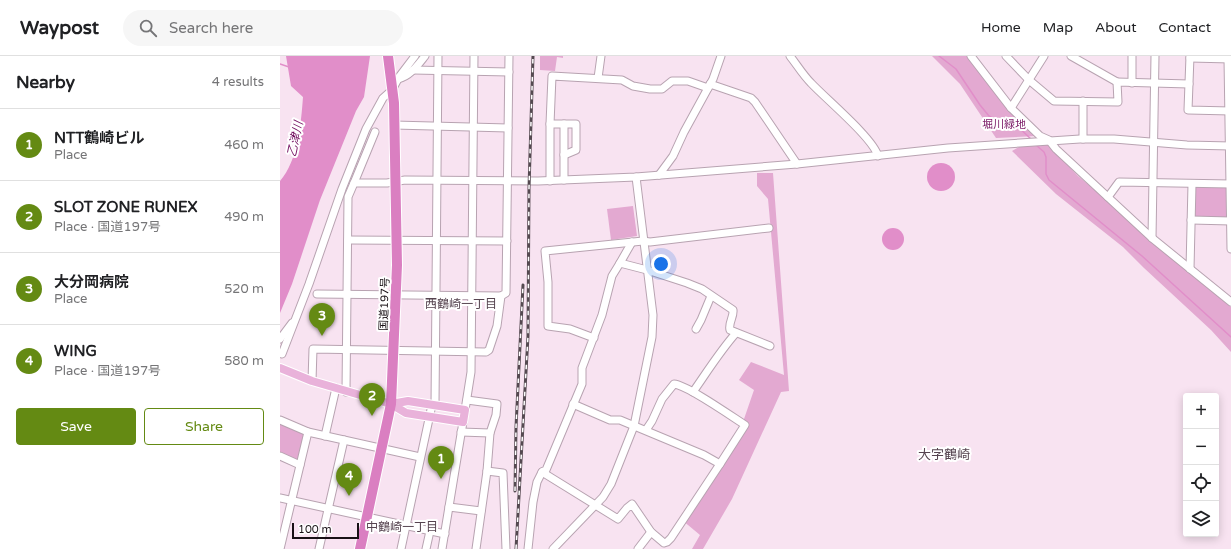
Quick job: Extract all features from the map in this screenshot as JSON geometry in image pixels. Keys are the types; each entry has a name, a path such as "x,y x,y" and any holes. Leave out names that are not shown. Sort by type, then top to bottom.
{"highway":[{"name":"国道197号","path":"360,549 391,404 397,241 394,84 388,56"}],"main road":[{"path":"280,368 312,381 391,404 406,413 463,422 465,410 408,401 391,404"}],"street":[{"path":"282,354 349,170 376,109 415,56"},
{"path":"394,84 413,70 425,56"},
{"path":"401,549 420,457 433,405 436,351 438,56"},
{"path":"465,410 471,372 474,56"},
{"path":"317,294 501,296 506,293 509,56"},
{"path":"598,78 601,56"},
{"path":"659,175 673,156 709,86 721,56"},
{"path":"790,56 810,82 876,149 878,156"},
{"path":"971,56 1012,108 1040,136 1049,140 1056,149 1152,238 1231,302"},
{"path":"1006,56 1029,80 1054,101 1118,102 1117,82"},
{"path":"1012,108 1044,56"},
{"path":"1132,56 1132,83"},
{"path":"1152,238 1155,56"},
{"path":"1076,57 1117,82 1189,84"},
{"path":"1230,111 1188,110 1190,57 1230,59 1231,249"},
{"path":"413,70 509,72"},
{"path":"550,181 552,76 622,80 633,86 650,89 662,89 672,81 688,81 751,98 797,164"},
{"path":"1083,138 1084,101"},
{"path":"550,124 576,124 576,150 564,155"},
{"path":"564,124 564,180"},
{"path":"394,125 508,128"},
{"path":"346,392 348,197 375,132"},
{"path":"354,183 387,183 405,180 550,181 636,177 797,164 896,153 1032,141 1083,138 1206,146 1230,146"},
{"path":"553,549 603,497 612,484 634,426 652,337 653,314 636,177"},
{"path":"1108,197 1119,182 1230,184"},
{"path":"1190,269 1192,184"},
{"path":"1191,220 1230,221"},
{"path":"594,338 570,329 548,326 548,282 545,251 643,241 650,242 769,228"},
{"path":"348,240 507,241"},
{"path":"528,549 533,502 537,482 542,472 546,470 582,384 582,368 602,315 612,276 632,242"},
{"path":"620,263 647,270 702,289 732,310 733,314 729,326 730,330 770,346"},
{"path":"312,381 313,349 486,352 489,350 497,326 501,296"},
{"path":"696,329 712,296"},
{"path":"280,339 297,316"},
{"path":"693,392 714,363 719,353 736,333"},
{"path":"542,472 618,519 632,504 651,532 664,543 667,542 723,461 744,424 693,392 678,384 674,384 662,399 652,421 646,430"},
{"path":"325,436 336,388"},
{"path":"467,400 497,404 496,415 490,433 487,471 476,549"},
{"path":"573,404 610,420 620,420 646,430 704,455 720,464"},
{"path":"280,420 308,432 420,457"},
{"path":"442,549 463,422"},
{"path":"280,549 308,432"},
{"path":"461,432 490,433"},
{"path":"319,549 344,440"},
{"path":"280,456 300,465"},
{"path":"487,471 503,473 506,549"},
{"path":"280,498 445,534"},
{"path":"449,507 481,511"},
{"path":"426,549 430,531"},
{"path":"638,549 651,532"}],"green space":[{"path":"540,56 563,56 563,58 557,57 555,71 540,70"},
{"name":"堀川緑地","path":"932,56 968,56 1000,100 1037,136 996,138 960,84"},
{"path":"1048,144 1078,176 1125,215 1168,255 1231,307 1231,352 1211,330 1123,247 1056,194 1012,151 1019,147"},
{"path":"757,173 773,173 789,391 781,392 732,499 703,549 692,549 700,535 682,520 744,419 754,390 739,380 751,362 784,375 768,199 757,186"},
{"path":"1196,186 1228,188 1229,218 1193,217"},
{"path":"633,206 637,236 611,240 607,209"},
{"path":"280,421 305,434 299,462 280,455"}],"shaded area":[{"path":"286,56 370,56 364,97 356,111 320,200 292,284 280,313 280,181 286,173 295,152 300,130 303,97 291,86"},
{"path":"941,163 951,167 955,177 951,187 941,191 931,187 927,177 931,167"},
{"path":"893,228 901,231 904,239 901,247 893,250 885,247 882,239 885,231"}],"waterway":[{"path":"939,56 956,69 989,116 996,120 1013,122 1032,140"},
{"path":"280,64 289,67"},
{"path":"1036,145 1044,152 1046,157 1046,174 1049,180 1142,256 1231,337"}],"railway":[{"path":"516,549 528,336 529,188 533,56"},
{"path":"515,491 516,427 523,285"}],"place":[{"name":"大分岡病院","path":"322,336"},
{"name":"SLOT ZONE RUNEX","path":"372,416"},
{"name":"NTT鶴崎ビル","path":"441,479"},
{"name":"WING","path":"349,496"}],"district":[{"name":"西鶴崎一丁目","path":"461,304"},
{"name":"大字鶴崎","path":"944,454"},
{"name":"中鶴崎一丁目","path":"402,527"}],"water label":[{"name":"乙津川","path":"295,139"}]}
